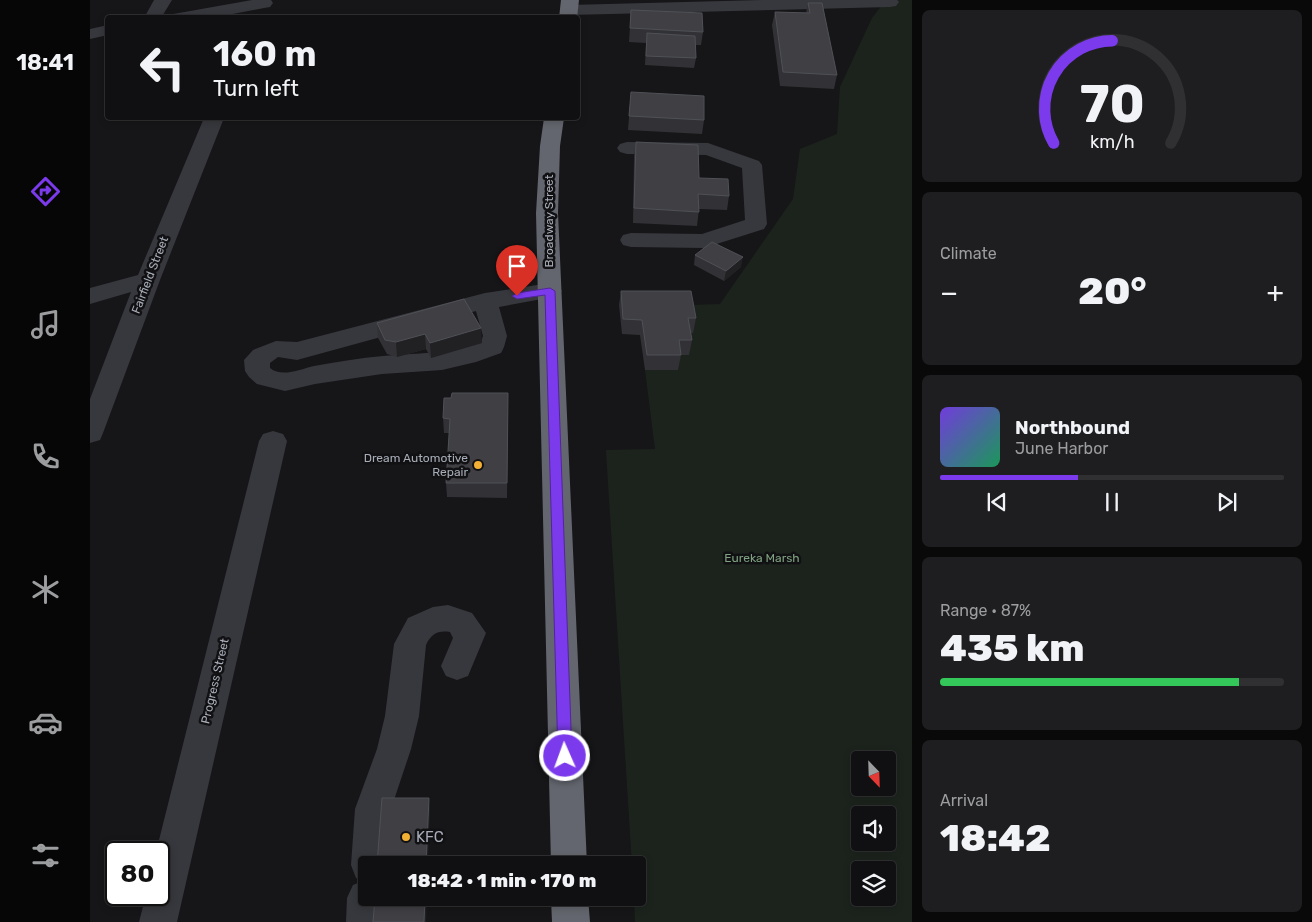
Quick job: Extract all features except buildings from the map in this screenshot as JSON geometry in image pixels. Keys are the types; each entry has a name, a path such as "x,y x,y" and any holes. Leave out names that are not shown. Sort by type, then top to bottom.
{"highway":[{"name":"Broadway Street","path":"554,120 550,146 547,213 569,856"},
{"path":"570,906 571,922"}],"street":[{"path":"154,15 163,0"},
{"path":"569,9 890,2"},
{"path":"202,15 263,7"},
{"path":"90,34 105,31"},
{"name":"Fairfield Street","path":"90,433 148,280 213,120"},
{"path":"627,148 708,149 752,166 756,224 704,241 631,240"},
{"path":"90,296 148,280"},
{"path":"485,301 495,336 492,347 476,353 442,361 382,365 285,382 266,378 258,370 257,360 268,350 281,347 297,351 485,301 550,291"},
{"name":"Progress Street","path":"158,922 273,441"},
{"path":"370,856 373,809 394,749 402,716 410,644 419,627 433,620 448,618 461,622 470,633 469,644 460,656 457,666"},
{"path":"364,922 365,906"}],"green space":[{"name":"Eureka Marsh","path":"886,0 912,0 912,922 635,922 634,906 646,906 646,856 631,856 606,450 655,449 645,370 678,370 689,305 720,304 793,199 800,149 837,134 840,87 872,18"}],"place":[{"name":"Dream Automotive Repair","path":"478,465"},
{"name":"KFC","path":"406,837"}],"route":[{"path":"517,296 550,291 565,756"}]}
